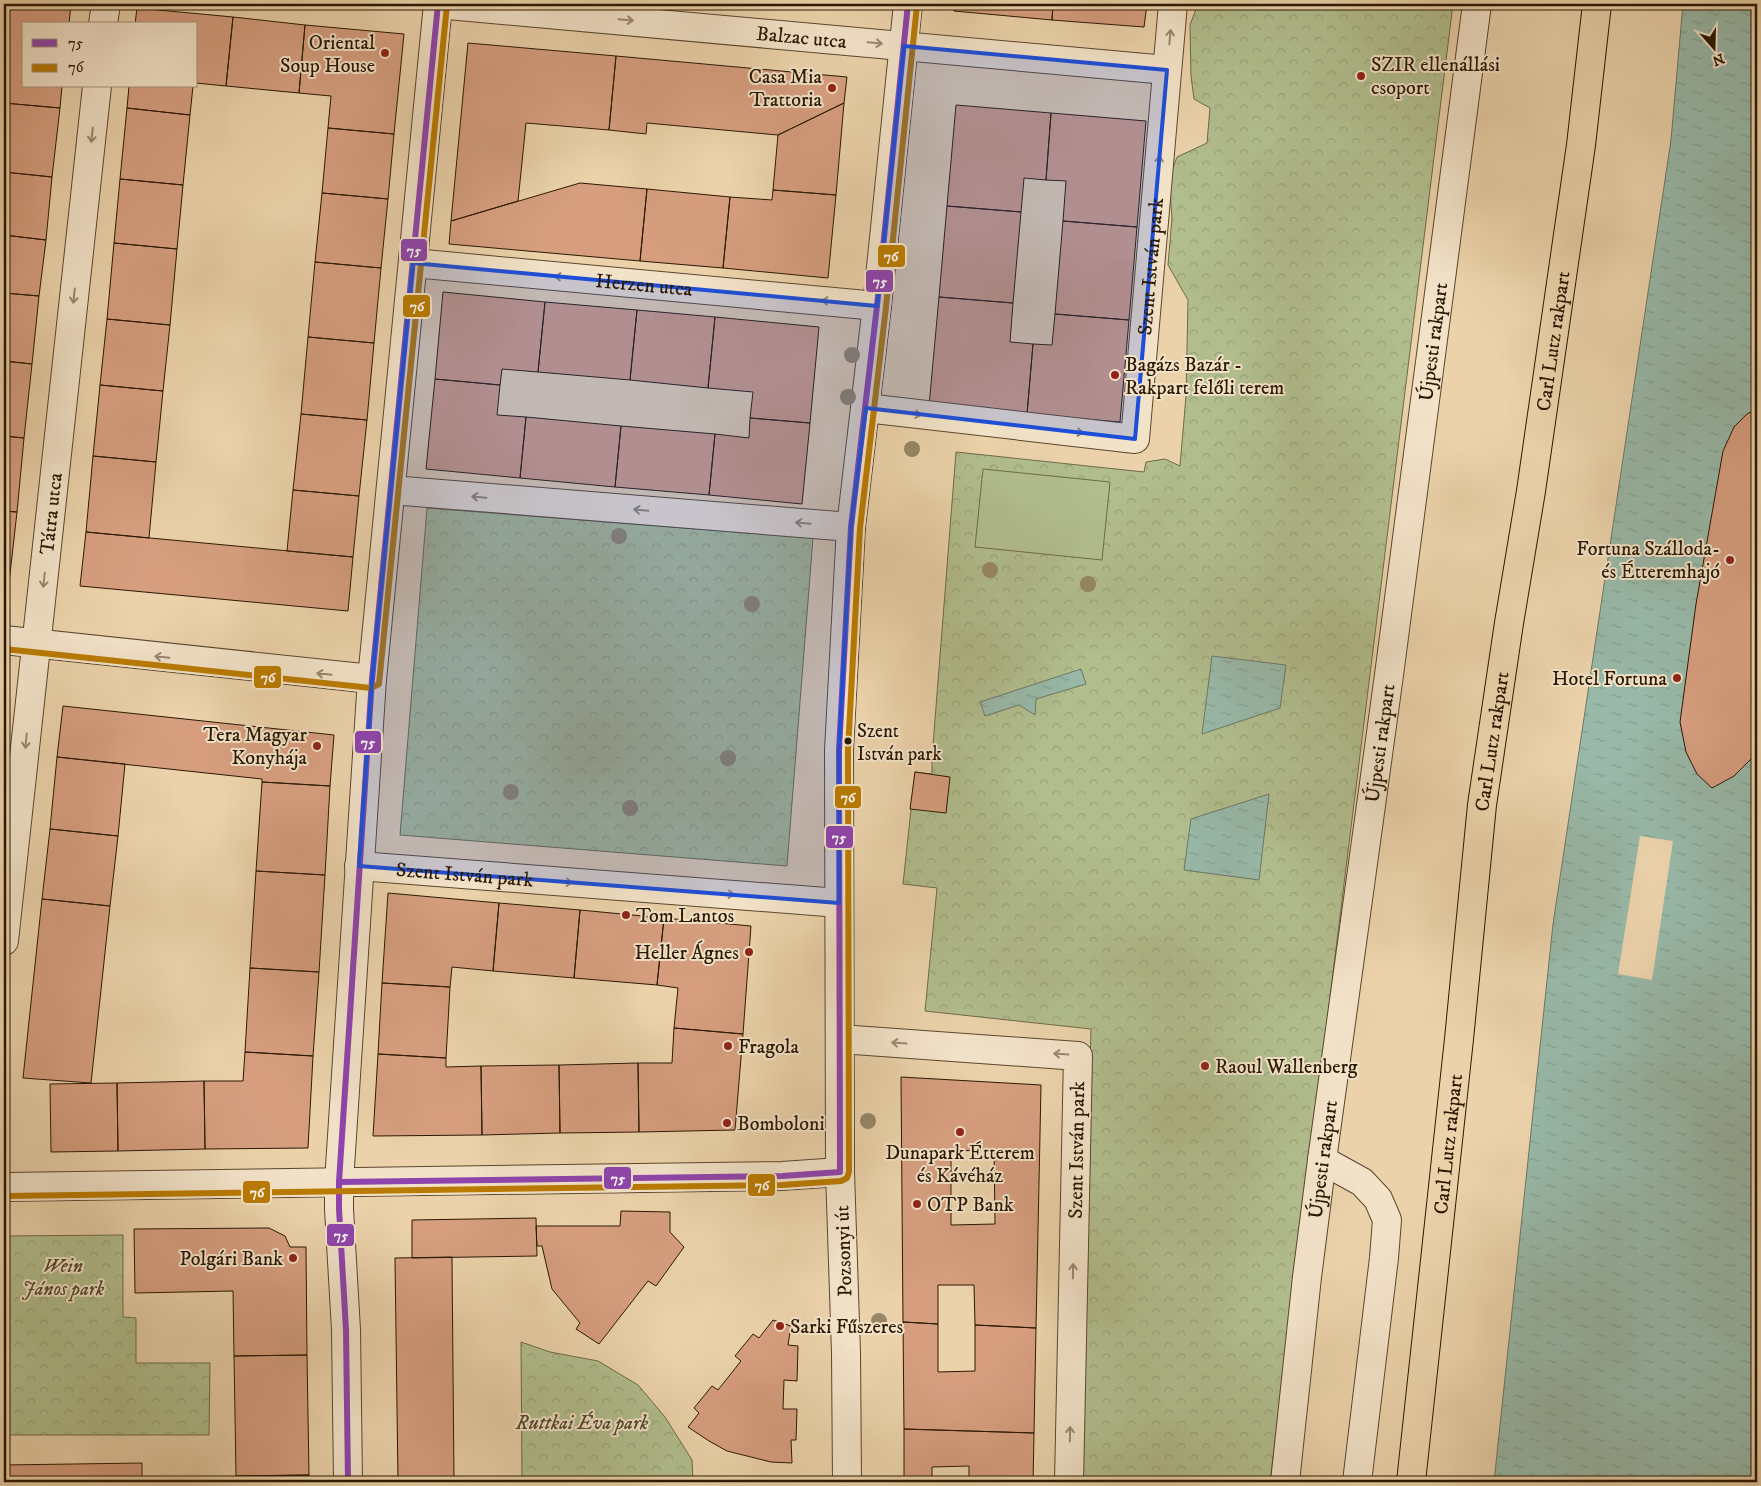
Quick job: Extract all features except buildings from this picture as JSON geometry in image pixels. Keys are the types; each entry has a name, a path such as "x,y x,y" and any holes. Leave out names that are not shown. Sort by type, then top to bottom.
{"main road":[{"name":"Carl Lutz rakpart","path":"1411,1482 1458,1049 1482,805 1531,491 1580,155 1597,4"}],"street":[{"path":"103,22 106,4"},
{"path":"348,1482 346,1330 339,1182 372,679 438,4"},
{"name":"Balzac utca","path":"438,4 1167,70"},
{"name":"Pozsonyi út","path":"847,1482 846,1352 840,1172 840,750 851,527 866,408 908,4"},
{"name":"Szent István park","path":"866,408 1134,439 1173,4"},
{"name":"Újpesti rakpart","path":"1285,1482 1322,1160 1389,675 1477,4"},
{"name":"Tátra utca","path":"4,941 97,88"},
{"name":"Herzen utca","path":"413,263 877,306"},
{"path":"390,490 851,527"},
{"path":"4,640 372,679"},
{"name":"Szent István park","path":"360,866 839,903"},
{"name":"Szent István park","path":"840,1039 1078,1056 1069,1482"},
{"path":"1322,1160 1362,1182 1378,1199 1387,1220 1357,1482"},
{"path":"4,1187 782,1176 840,1172"}],"highlighted area":[{"path":"904,46 1167,70 1135,439 866,408 851,527 839,750 839,903 359,866 372,679 413,263 877,306"}],"green space":[{"name":"Szent István park","path":"1198,4 1453,4 1270,1482 1078,1482 1091,1029 925,1011 937,888 903,884 915,772 932,774 956,452 1144,472 1146,462 1165,459 1180,466 1186,396 1188,300 1168,265 1172,218 1169,178 1177,157 1207,143 1210,108 1194,99 1191,76 1190,25"},
{"path":"983,469 1110,482 1102,560 975,547"},
{"name":"Szent István park","path":"427,508 813,538 787,866 400,835"},
{"name":"Wein János park","path":"123,1235 123,1317 136,1318 136,1363 210,1363 209,1435 4,1435 4,1236"},
{"name":"Ruttkai Éva park","path":"521,1342 550,1352 598,1361 638,1385 665,1417 692,1460 693,1482 522,1482"}],"water":[{"path":"1683,4 1757,4 1757,1482 1494,1482 1553,924 1671,140"},
{"path":"1212,656 1286,665 1280,708 1202,734"},
{"path":"1081,669 1086,684 1036,699 1035,715 1019,705 985,716 980,702"},
{"path":"1269,794 1259,880 1184,870 1191,819"}],"pier":[{"path":"1640,836 1673,841 1652,980 1618,974"}],"transit line":[{"name":"75","path":"348,1482 346,1330 339,1182 372,679 438,4"},
{"name":"75","path":"339,1182 782,1176 840,1172 839,750 851,527 877,306 908,4"},
{"name":"76","path":"4,649 371,688 379,684 447,5"},
{"name":"76","path":"4,1196 782,1185 841,1181 847,1178 849,1172 848,750 860,528 886,307 917,5"}],"place":[{"name":"Oriental Soup House","path":"385,53"},
{"name":"SZIR ellenállási csoport","path":"1361,76"},
{"name":"Casa Mia Trattoria","path":"832,88"},
{"name":"Bagázs Bazár - Rakpart felőli terem","path":"1115,375"},
{"name":"Fortuna Szálloda- és Étteremhajó","path":"1730,560"},
{"name":"Hotel Fortuna","path":"1677,678"},
{"name":"Szent István park","path":"848,741"},
{"name":"Tera Magyar Konyhája","path":"317,746"},
{"name":"Tom Lantos","path":"626,915"},
{"name":"Heller Ágnes","path":"749,952"},
{"name":"Fragola","path":"728,1046"},
{"name":"Raoul Wallenberg","path":"1205,1066"},
{"name":"Bomboloni","path":"727,1123"},
{"name":"Dunapark Étterem és Kávéház","path":"960,1132"},
{"name":"OTP Bank","path":"917,1204"},
{"name":"Polgári Bank","path":"293,1258"},
{"name":"Sarki Fűszeres","path":"780,1326"}]}
